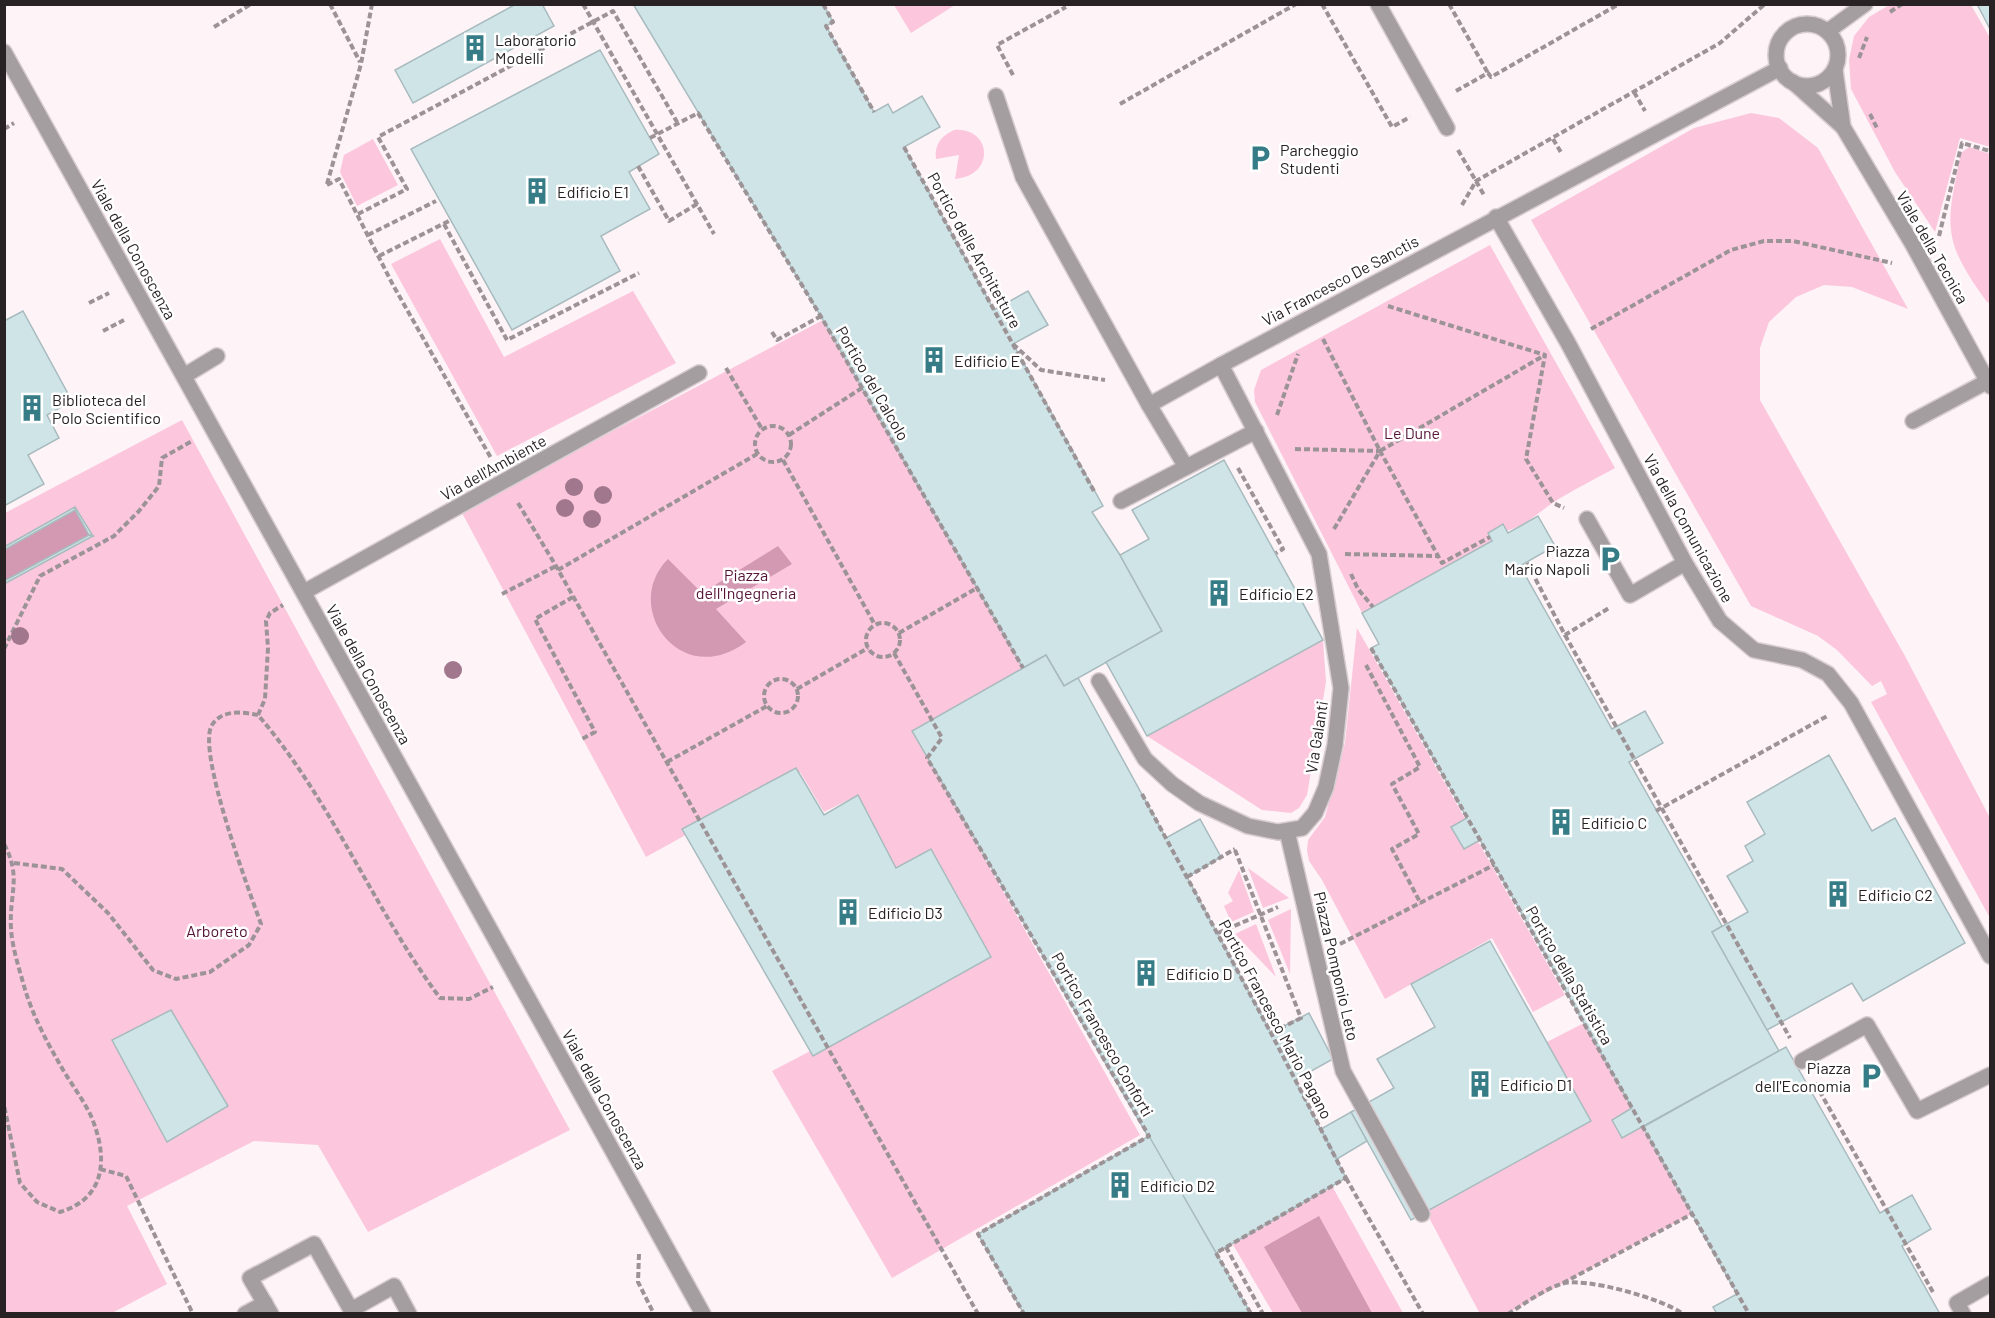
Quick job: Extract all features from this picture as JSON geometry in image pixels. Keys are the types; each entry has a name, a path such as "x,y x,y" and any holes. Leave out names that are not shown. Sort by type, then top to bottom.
{"street":[{"path":"1378,4 1447,128"},
{"path":"1780,68 1777,48 1787,31 1807,24 1818,25 1828,31 1865,4"},
{"name":"Viale della Tecnica","path":"1828,31 1837,47 1838,59 1834,70 1843,127"},
{"name":"Viale della Conoscenza","path":"4,52 703,1314"},
{"name":"Viale della Tecnica","path":"1780,68 1843,127 1913,245 1989,384"},
{"name":"Via Francesco De Sanctis","path":"1149,405 1496,217 1780,68"},
{"path":"1793,82 1802,85 1818,84 1834,70"},
{"path":"996,96 1023,177 1149,405 1186,467"},
{"name":"Via della Comunicazione","path":"1496,217 1568,343 1685,563 1720,621 1754,650 1802,660 1828,674 1851,703 1990,956"},
{"path":"184,376 217,356"},
{"name":"Via Galanti","path":"1099,681 1145,759 1157,772 1199,803 1228,818 1267,831 1302,828 1316,813 1326,787 1340,711 1341,688 1319,554 1221,365"},
{"name":"Via dell'Ambiente","path":"304,592 699,373"},
{"path":"1912,421 1989,384"},
{"path":"1121,501 1256,431"},
{"path":"1587,519 1630,595 1685,563"},
{"name":"Piazza Pomponio Leto","path":"1287,831 1343,1071 1422,1214"},
{"path":"1798,1054 1867,1025 1917,1111 1990,1075"},
{"path":"245,1314 268,1308 250,1278 314,1244 351,1310 394,1286 409,1314"},
{"path":"1963,1314 1958,1304 1990,1284"}],"path":[{"path":"214,27 251,4"},
{"path":"330,4 361,64"},
{"path":"372,4 361,64 327,185 339,178 393,285 504,481 557,568 978,1314"},
{"path":"583,4 714,234"},
{"path":"823,4 832,22 826,26 874,112"},
{"path":"1120,104 1296,4"},
{"path":"1449,4 1491,77 1618,4"},
{"path":"1452,212 1462,206 1476,181 1720,43 1765,4"},
{"path":"1887,14 1902,4"},
{"path":"996,96 1018,85 997,45 1066,7"},
{"path":"358,213 406,189 378,137 613,11 677,122 650,138"},
{"path":"1857,63 1866,39 1873,29"},
{"path":"1865,104 1881,135"},
{"name":"Portico del Calcolo","path":"677,122 698,113 821,316 1023,668"},
{"path":"1447,128 1496,217"},
{"path":"1932,233 1937,242 1962,143 1990,151"},
{"name":"Portico delle Architetture","path":"904,147 1103,506 1121,501"},
{"path":"638,166 669,221 697,204"},
{"path":"369,235 436,201"},
{"path":"379,256 451,220"},
{"path":"444,224 507,340 639,273"},
{"path":"1352,294 1545,355 1526,459 1552,503 1587,519"},
{"path":"772,332 777,340 821,316"},
{"path":"1311,316 1266,449 1380,451"},
{"path":"1013,344 1041,370 1079,378 1137,382"},
{"path":"721,360 762,429"},
{"path":"789,435 862,388"},
{"path":"779,427 789,435 791,448 783,460 766,462 757,454 755,438 762,429 779,427"},
{"path":"4,650 40,576 114,536 139,512 159,486 162,458 213,429"},
{"path":"1226,446 1283,549 1276,553"},
{"path":"1319,554 1380,451"},
{"path":"1380,451 1442,563 1490,537"},
{"path":"502,594 557,568 757,454"},
{"path":"783,460 875,626"},
{"path":"1346,563 1342,554 1437,556"},
{"path":"1527,563 1798,1054"},
{"path":"1350,572 1358,589 1373,607"},
{"path":"899,633 976,588"},
{"path":"258,715 265,699 268,616 304,592"},
{"path":"1565,634 1630,595"},
{"path":"573,597 535,620 596,732 580,740"},
{"path":"875,626 891,626 899,633 900,644 894,653 878,656 868,648 868,633 875,626"},
{"path":"797,689 868,648"},
{"name":"Portico della Statistica","path":"1371,648 1749,1314"},
{"name":"Portico Francesco Conforti","path":"894,653 942,738 927,758 1149,1136 978,1233 1024,1314"},
{"path":"1365,663 1420,767 1392,784 1419,834 1392,849 1421,904"},
{"path":"783,679 797,689 796,705 788,712 776,713 767,706 763,695 772,682 783,679"},
{"path":"1656,811 1851,703"},
{"path":"667,762 767,706"},
{"path":"14,862 62,869 108,913 153,970 176,979 210,972 249,945 261,924 243,874 214,776 209,732 219,717 228,714 258,715 276,736 331,817 379,906 415,964 441,998 469,999 516,976"},
{"name":"Portico Francesco Mario Pagano","path":"1138,788 1218,933 1346,1178 1423,1314"},
{"path":"1187,877 1267,831"},
{"path":"4,844 14,862 11,929 25,988 57,1060 90,1115 99,1141 100,1169 92,1193 77,1207 60,1212 37,1202 20,1183 4,1105"},
{"path":"1235,849 1301,1018 1271,1033"},
{"path":"1316,956 1494,865"},
{"path":"1218,933 1302,897"},
{"path":"1812,1078 1940,1303"},
{"path":"100,1169 126,1176 193,1314"},
{"path":"1247,1314 1250,1312 1216,1253 1346,1178"},
{"path":"1508,1314 1692,1214"},
{"path":"1226,1247 1263,1314"},
{"path":"1563,1283 1604,1287 1645,1296 1683,1314"}],"green space":[{"path":"1891,4 1971,5 1990,38 1990,147 1960,138 1935,232 1895,172 1851,89 1849,60 1854,36 1869,17"},
{"path":"894,5 955,5 911,33"},
{"path":"1751,113 1779,118 1818,148 1908,309 1852,287 1824,285 1796,297 1769,322 1760,348 1760,400 1905,656 1990,818 1990,918 1871,702 1887,694 1881,681 1872,686 1837,650 1818,636 1751,606 1531,220 1694,128"},
{"path":"954,130 967,131 976,136 982,143 984,152 983,161 977,170 968,176 955,179 959,155 936,159 939,142"},
{"path":"373,139 398,185 357,206 340,172 344,155"},
{"path":"1969,147 1990,154 1990,303 1972,281 1961,262 1951,231 1952,198 1961,153"},
{"path":"440,239 504,357 633,291 676,363 497,456 391,264"},
{"name":"Le Dune","path":"1490,245 1615,468 1554,502 1517,527 1488,533 1492,541 1362,613 1255,402 1254,390 1261,370"},
{"name":"Piazza dell'Ingegneria","path":"823,320 1023,668 913,731 1140,1135 892,1278 772,1071 991,957 931,849 896,868 858,795 824,812 800,772 646,857 461,511"},
{"name":"Arboreto","path":"182,420 570,1130 368,1232 318,1145 254,1141 127,1206 167,1284 112,1313 5,1314 5,513"},
{"path":"1357,628 1565,995 1533,1012 1492,938 1385,999 1322,880 1309,861 1308,840 1325,817 1345,743"},
{"path":"1323,640 1326,682 1307,795 1299,808 1291,813 1262,810 1147,736"},
{"path":"1248,868 1289,898 1263,908"},
{"path":"1239,870 1254,912 1231,922 1224,906 1233,901 1228,893"},
{"path":"1291,909 1290,974 1268,920"},
{"path":"1256,924 1276,977 1235,934"},
{"path":"1584,1023 1692,1214 1508,1313 1480,1314 1426,1212 1590,1121 1547,1042"},
{"path":"1332,1186 1403,1313 1273,1313 1232,1243"}],"shaded area":[{"path":"75,510 89,535 5,581 5,550"},
{"path":"778,546 792,564 716,609 746,642 722,654 700,656 680,650 665,637 654,619 651,599 655,578 668,559 702,593"},
{"path":"1319,1216 1372,1313 1302,1313 1264,1247"}],"building":[{"name":"Laboratorio Modelli","path":"516,4 542,4 554,26 413,103 395,70"},
{"name":"Edificio E","path":"633,4 823,4 833,22 826,26 874,112 888,104 893,113 922,96 940,127 904,147 994,310 1028,291 1048,325 1013,344 1103,506 1092,512 1120,555 1162,631 1064,686 1046,655 1023,668 823,320"},
{"path":"1977,4 1990,4 1990,29"},
{"name":"Edificio E1","path":"600,50 659,154 629,172 650,209 601,236 620,271 512,330 411,149"},
{"name":"Biblioteca del Polo Scientifico","path":"23,311 72,401 47,415 59,438 28,455 44,484 4,506 4,321"},
{"name":"Edificio E2","path":"1224,460 1323,640 1147,736 1106,662 1162,631 1120,555 1149,539 1132,510"},
{"path":"75,507 93,536 89,535 75,510 4,550 4,547"},
{"name":"Edificio C","path":"1538,516 1555,546 1520,566 1612,729 1645,711 1663,743 1629,762 1722,926 1712,932 1779,1051 1622,1138 1612,1120 1632,1108 1480,840 1464,849 1451,827 1467,818 1371,648 1379,644 1362,613 1492,541 1488,533 1503,524 1508,533"},
{"path":"89,535 93,536 4,584 4,581"},
{"name":"Edificio D","path":"1046,655 1064,686 1078,678 1166,838 1200,819 1221,857 1187,877 1271,1033 1309,1013 1333,1059 1295,1080 1346,1178 1216,1253 912,731"},
{"name":"Edificio C2","path":"1829,755 1872,831 1895,818 1965,943 1863,1001 1852,983 1767,1030 1712,932 1748,912 1727,876 1753,861 1745,846 1765,834 1747,802"},
{"name":"Edificio D3","path":"796,768 824,815 858,795 896,868 931,849 991,957 813,1056 682,829"},
{"name":"Edificio D1","path":"1490,941 1591,1121 1411,1220 1351,1112 1394,1088 1377,1059 1435,1027 1411,984"},
{"path":"171,1010 228,1106 167,1142 112,1040"},
{"path":"1786,1047 1880,1213 1912,1195 1931,1229 1902,1246 1940,1314 1717,1314 1713,1307 1737,1294 1643,1127"},
{"path":"1351,1112 1367,1141 1337,1159 1321,1129"},
{"name":"Edificio D2","path":"1149,1136 1250,1312 1024,1314 978,1234"}],"place":[{"name":"Laboratorio Modelli","path":"475,48"},
{"name":"Parcheggio Studenti","path":"1260,158"},
{"name":"Edificio E1","path":"537,191"},
{"name":"Edificio E","path":"934,360"},
{"name":"Biblioteca del Polo Scientifico","path":"32,408"},
{"name":"Piazza Mario Napoli","path":"1610,559"},
{"name":"Edificio E2","path":"1219,593"},
{"name":"Edificio C","path":"1561,822"},
{"name":"Edificio C2","path":"1838,894"},
{"name":"Edificio D3","path":"848,912"},
{"name":"Edificio D","path":"1146,973"},
{"name":"Piazza dell'Economia","path":"1871,1076"},
{"name":"Edificio D1","path":"1480,1084"},
{"name":"Edificio D2","path":"1120,1185"}]}
